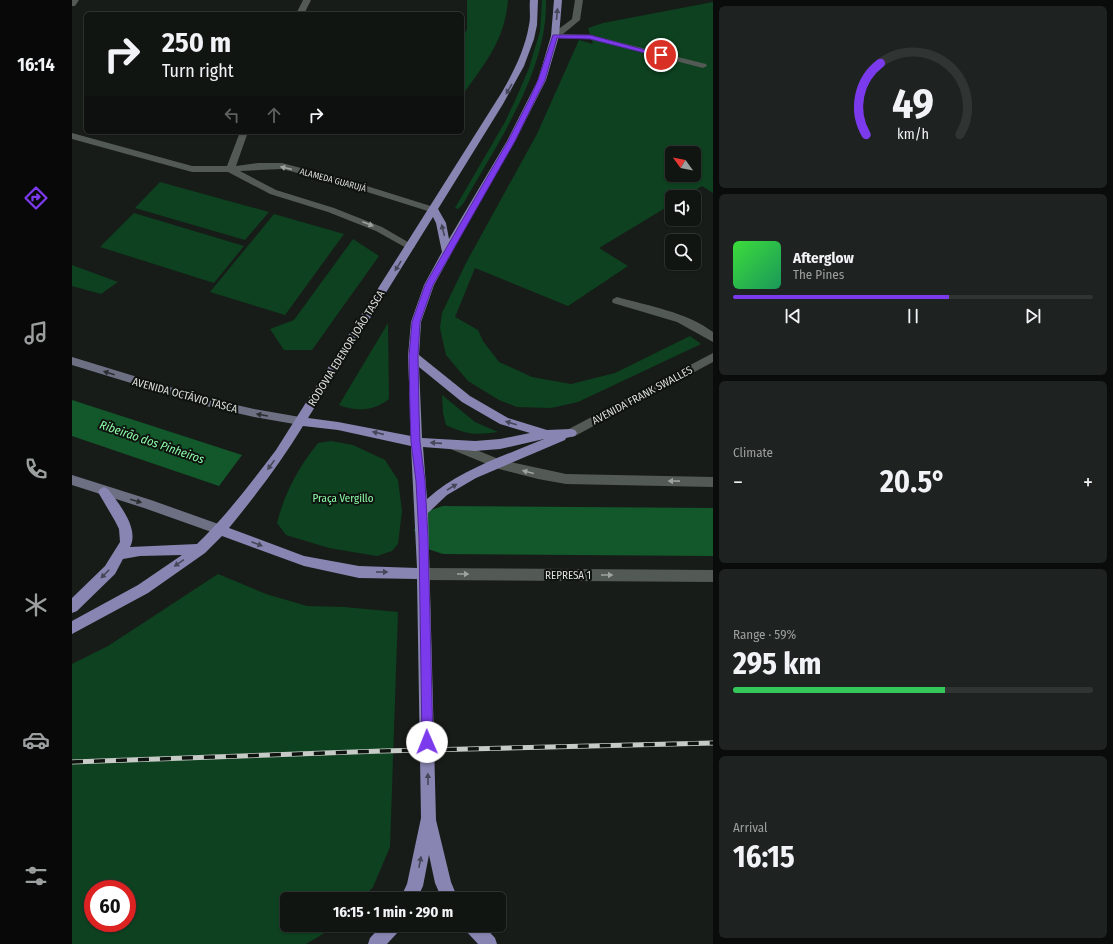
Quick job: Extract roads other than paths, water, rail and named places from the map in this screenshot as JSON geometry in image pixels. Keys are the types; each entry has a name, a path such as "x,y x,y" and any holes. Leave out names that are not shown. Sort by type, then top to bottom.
{"main road":[{"name":"RODOVIA EDENOR JOÃO TASCA","path":"72,628 143,589 200,548 220,530 249,496 300,422 434,210 512,83 524,53 533,24 534,0"},
{"path":"447,892 443,883 429,818 421,481 416,442 413,356 416,322 429,285 523,119 542,80 555,36 558,0"},
{"path":"434,210 441,223 447,251"},
{"path":"413,356 466,399 504,421 548,434"},
{"path":"300,422 352,428 416,442 475,446 500,444 548,434 571,432"},
{"path":"422,511 449,489 472,475 571,432"},
{"path":"72,607 110,570 126,543 121,519 104,492"},
{"path":"220,530 304,561 359,572 424,574"},
{"path":"120,554 140,551 200,548"},
{"path":"412,892 416,886 429,818"},
{"path":"376,944 387,932"},
{"path":"478,932 489,944"}],"street":[{"path":"72,4 75,0"},
{"path":"301,12 307,0"},
{"path":"555,36 576,20 579,0"},
{"path":"555,36 590,37 703,66"},
{"path":"230,169 243,134"},
{"name":"ALAMEDA GUARUJÁ","path":"72,136 192,169 230,169 258,166 282,166 351,184 434,210"},
{"name":"ALAMEDA GUARUJÁ","path":"230,169 273,192 332,210 379,228 410,247"},
{"path":"617,301 666,314 704,330 713,338"},
{"name":"AVENIDA FRANK SWALLES","path":"571,432 713,357"},
{"name":"AVENIDA OCTÁVIO TASCA","path":"72,361 206,402 300,422"},
{"path":"452,444 499,464 538,474 566,479 713,482"},
{"path":"72,480 104,492 148,504 220,530"},
{"name":"REPRESA 1","path":"424,574 713,576"}],"water":[{"name":"Ribeirão dos Pinheiros","path":"72,400 242,455 219,486 72,436"},
{"path":"485,514 713,516 713,553 480,553"}],"waterway":[{"path":"443,530 713,532"}],"railway":[{"path":"72,762 382,751 713,743"}],"park label":[{"name":"Praça Vergillo","path":"343,498"}]}
